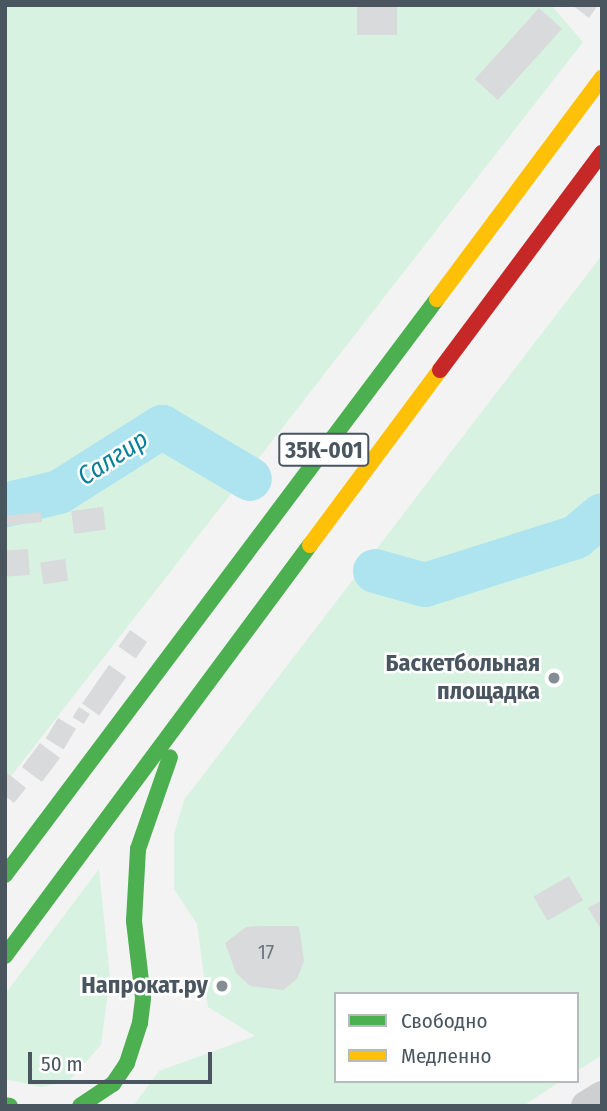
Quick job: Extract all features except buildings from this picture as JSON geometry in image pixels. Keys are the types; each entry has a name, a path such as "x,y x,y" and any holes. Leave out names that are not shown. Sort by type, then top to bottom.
{"main road":[{"name":"35К-001","path":"5,875 602,78"},
{"name":"35К-001","path":"5,956 602,153"},
{"path":"80,1106 113,1084 127,1063 139,1023 143,998 134,921 138,849 153,795 191,706"},
{"path":"5,884 46,821"}],"street":[{"path":"586,1106 602,1096"}],"green space":[{"path":"5,5 551,5 583,42 5,784"},
{"path":"602,255 602,1055 579,1070 579,992 334,992 334,1083 558,1083 523,1106 133,1106 159,1071 255,1036 208,1007 197,924 174,889 174,834 184,800"},
{"path":"99,869 110,977 101,1045 69,1081 41,1087 5,1079 5,994"}],"waterway":[{"name":"Салгир","path":"5,505 59,492 162,427 250,479"},
{"name":"Салгир","path":"375,571 425,585 576,537 602,515"}],"traffic: fast":[{"path":"5,875 437,299"},
{"path":"5,956 310,545"},
{"path":"80,1106 113,1084 127,1063 140,1023 143,998 134,921 138,849 170,757"},
{"path":"5,1105 10,1106"}],"traffic: slow":[{"path":"437,299 602,78"},
{"path":"310,545 440,370"}],"traffic: jam":[{"path":"440,370 602,153"}],"place":[{"name":"Баскетбольная площадка","path":"554,678"},
{"name":"Напрокат.ру","path":"222,986"}]}
